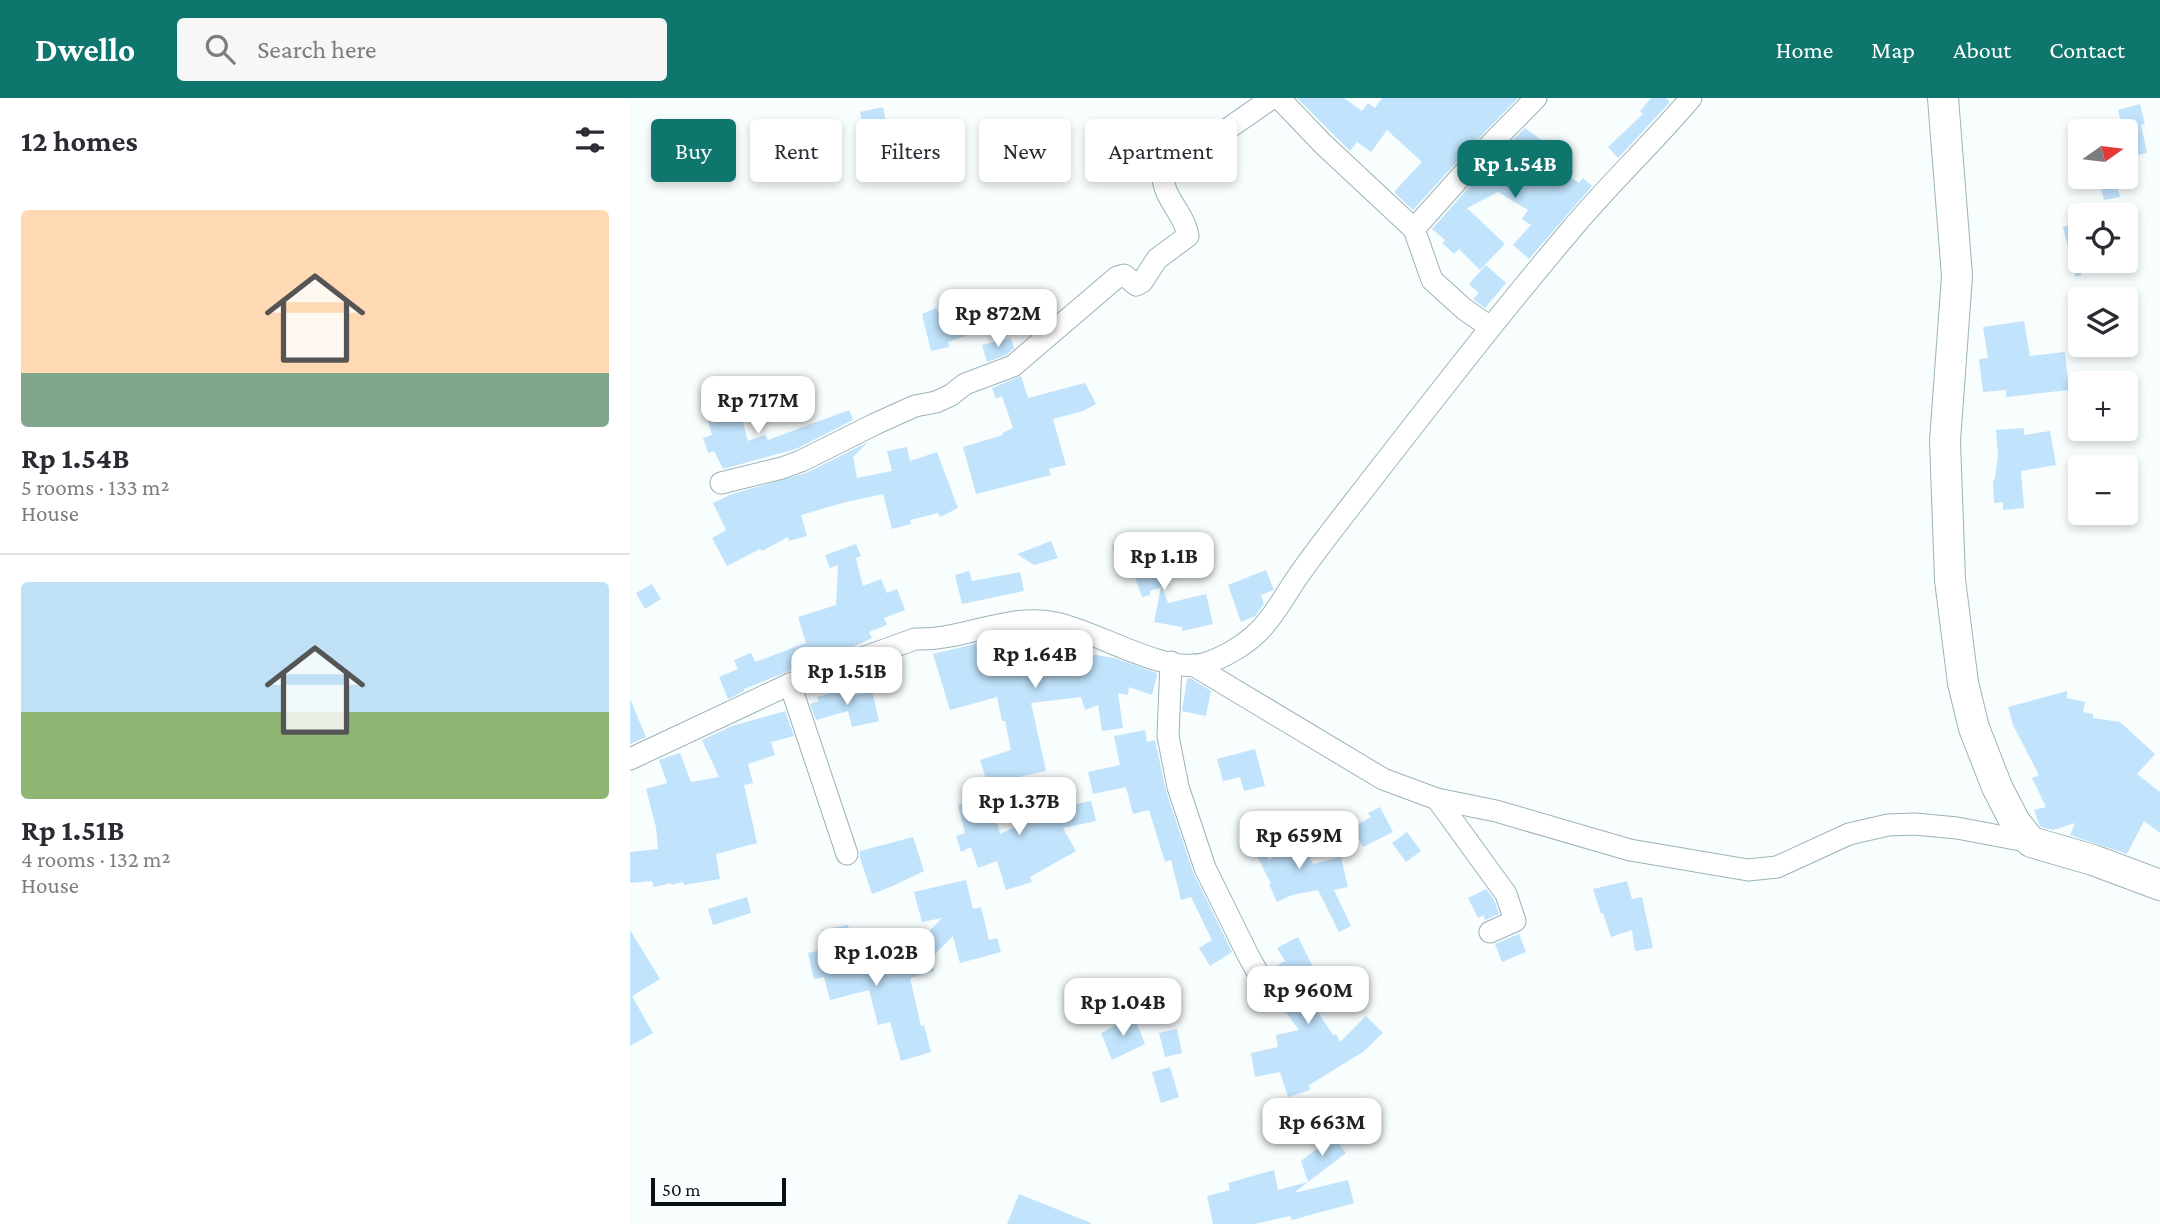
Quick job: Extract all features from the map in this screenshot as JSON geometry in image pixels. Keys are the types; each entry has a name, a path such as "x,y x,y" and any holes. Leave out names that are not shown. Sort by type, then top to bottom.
{"street":[{"path":"721,483 801,461 875,424 915,407 936,402 965,384 1003,371 1023,358 1117,277 1124,275 1136,285 1142,282 1157,259 1188,236 1186,224 1163,185 1163,174 1272,98"},
{"path":"1279,98 1380,200 1414,229 1432,280 1464,309 1490,327"},
{"path":"1414,229 1536,98"},
{"path":"1943,98 1957,248 1945,441 1950,580 1955,633 1966,694 1984,758 2014,822 2031,842"},
{"path":"630,759 790,684 915,639 937,639 1012,622 1053,623 1080,629 1119,647 1171,662 1193,665 1234,649 1258,632 1312,556 1490,327 1682,101"},
{"path":"1171,662 1168,736 1178,787 1206,868 1269,993"},
{"path":"1193,665 1382,779 1437,799 1496,811 1630,850 1748,870 1777,867 1849,834 1888,825 1915,824 1957,828 2031,842 2093,860 2160,885"},
{"path":"790,684 847,854"},
{"path":"1437,799 1506,894 1515,921 1490,932"}],"building":[{"path":"1297,98 1344,98 1362,111 1368,103 1375,108 1382,98 1518,98 1413,210 1394,192 1422,162 1387,130 1371,152 1357,142 1350,151"},
{"path":"1651,98 1666,98 1670,102 1618,158 1608,147 1643,114 1640,111"},
{"path":"2140,104 2145,124 2141,125 2147,153 2138,155 2138,119 2120,119 2118,110"},
{"path":"883,107 885,119 861,119 860,112"},
{"path":"1525,128 1547,144 1550,139 1567,155 1556,167 1579,183 1583,178 1592,186 1529,259 1513,245 1531,225 1522,219 1528,210 1498,192 1467,208 1505,244 1480,270 1459,249 1454,254 1442,243 1445,240 1432,229 1471,185 1496,172 1507,157 1501,152"},
{"path":"2101,189 2118,189 2120,197 2104,200"},
{"path":"2068,226 2068,247 2063,227"},
{"path":"1486,265 1506,283 1485,308 1473,299 1479,293 1469,284"},
{"path":"970,305 979,331 948,342 949,347 931,351 922,314 936,308 940,316"},
{"path":"2024,321 2030,356 2065,352 2068,390 2006,397 2006,390 1983,392 1979,359 1988,358 1983,327"},
{"path":"1011,338 1014,348 1006,355 987,362 982,345"},
{"path":"1021,376 1028,398 1085,383 1096,404 1083,411 1053,419 1066,465 1049,469 1051,475 976,494 963,447 1003,435 1002,433 1013,428 1002,396 996,399 992,388"},
{"path":"737,400 748,441 765,435 768,440 849,410 853,420 796,449 723,469 714,451 708,453 703,438 712,435 705,409"},
{"path":"2024,428 2024,435 2050,431 2056,465 2021,471 2024,508 2003,510 2003,502 1994,503 1993,480 1998,455 1996,430"},
{"path":"868,442 853,457 857,478 892,471 887,451 907,447 910,461 937,452 958,508 940,517 938,513 910,520 911,524 892,529 883,494 846,502 801,515 807,536 789,541 788,537 727,566 712,538 726,530 713,503 732,494 806,473"},
{"path":"1139,539 1144,563 1152,560 1168,603 1206,594 1213,624 1182,631 1182,627 1154,622 1161,587 1142,597 1127,556 1115,558 1112,545"},
{"path":"1051,541 1058,558 1034,565 1017,554"},
{"path":"856,544 861,556 856,558 863,586 881,579 887,593 897,589 905,610 884,618 887,625 869,632 872,638 846,650 805,658 807,664 744,689 728,699 719,677 738,669 734,660 751,653 755,662 806,643 798,617 836,605 838,565 830,568 825,555"},
{"path":"1266,570 1274,590 1261,595 1264,604 1255,616 1241,622 1228,585"},
{"path":"969,571 972,581 1020,572 1024,591 962,604 955,575"},
{"path":"652,584 661,599 645,609 636,593"},
{"path":"1037,634 1054,636 1083,646 1084,658 1096,655 1114,658 1157,673 1152,695 1129,687 1128,695 1118,693 1123,728 1102,731 1098,705 1085,710 1081,697 1031,703 1046,771 1014,778 989,788 980,760 1011,750 997,697 950,710 933,654 1004,637"},
{"path":"1190,678 1211,691 1206,716 1182,711 1187,679"},
{"path":"851,688 853,696 872,691 879,721 852,727 848,711 816,720 810,704 819,701 817,697"},
{"path":"2067,691 2067,698 2085,702 2083,712 2093,714 2093,718 2120,722 2155,754 2137,774 2160,792 2160,833 2144,821 2127,854 2070,835 2075,823 2053,830 2041,827 2038,822 2034,810 2046,807 2032,778 2039,775 2013,725 2008,707"},
{"path":"630,699 646,737 630,744"},
{"path":"785,711 794,736 771,742 775,755 748,764 753,783 744,785 757,843 716,854 720,879 654,887 652,881 630,883 630,852 658,849 656,827 646,789 667,783 659,760 680,753 691,782 719,777 702,740 732,726"},
{"path":"1145,730 1147,742 1155,740 1166,791 1193,872 1232,952 1210,966 1199,948 1212,940 1191,897 1181,900 1171,860 1165,862 1149,810 1133,814 1126,787 1093,794 1088,772 1120,765 1114,736"},
{"path":"1255,749 1265,786 1244,791 1240,777 1223,781 1217,759"},
{"path":"989,789 1000,834 1040,816 1037,810 1053,801 1057,808 1091,801 1096,821 1063,828 1076,851 1030,877 1032,882 1006,890 997,861 978,868 971,847 961,852 956,836 965,833 958,805 965,803 963,796"},
{"path":"1380,807 1393,832 1363,847 1353,827 1371,817 1368,813"},
{"path":"1248,814 1269,815 1268,860 1304,844 1313,864 1341,857 1348,887 1334,890 1351,926 1339,932 1318,890 1292,895 1277,902 1252,846 1247,846"},
{"path":"1407,832 1421,851 1406,862 1392,843"},
{"path":"913,837 924,871 872,894 860,851"},
{"path":"966,880 973,909 981,907 989,940 997,938 1001,952 960,963 953,936 934,955 920,941 942,918 922,922 914,892"},
{"path":"1627,881 1632,899 1642,897 1653,948 1635,951 1632,930 1611,937 1603,913 1601,914 1593,889"},
{"path":"1486,889 1499,914 1485,920 1484,915 1478,918 1468,898"},
{"path":"747,897 751,913 713,925 708,909"},
{"path":"848,925 860,972 929,954 934,971 910,978 921,1026 924,1025 931,1052 901,1061 890,1022 878,1025 869,990 830,1000 824,977 814,979 808,953 825,949 821,930"},
{"path":"630,930 660,979 632,996 653,1033 630,1046"},
{"path":"1519,934 1526,952 1502,962 1495,944"},
{"path":"1298,937 1315,971 1330,968 1338,999 1313,1005 1333,1035 1336,1034 1340,1042 1366,1016 1383,1033 1363,1052 1309,1085 1310,1090 1288,1097 1280,1072 1255,1077 1251,1053 1278,1047 1276,1035 1299,1030 1278,1002 1282,993 1271,969 1285,961 1277,948"},
{"path":"1134,1016 1145,1044 1112,1060 1101,1033"},
{"path":"1177,1029 1182,1053 1165,1057 1159,1033"},
{"path":"1170,1067 1179,1097 1161,1103 1152,1072"},
{"path":"1333,1136 1346,1153 1308,1182 1301,1161"},
{"path":"1274,1170 1278,1190 1308,1182 1294,1193 1348,1180 1354,1203 1292,1220 1290,1216 1255,1224 1213,1224 1207,1196 1230,1190 1228,1183"},
{"path":"1019,1194 1091,1223 1091,1224 1007,1224"}]}
